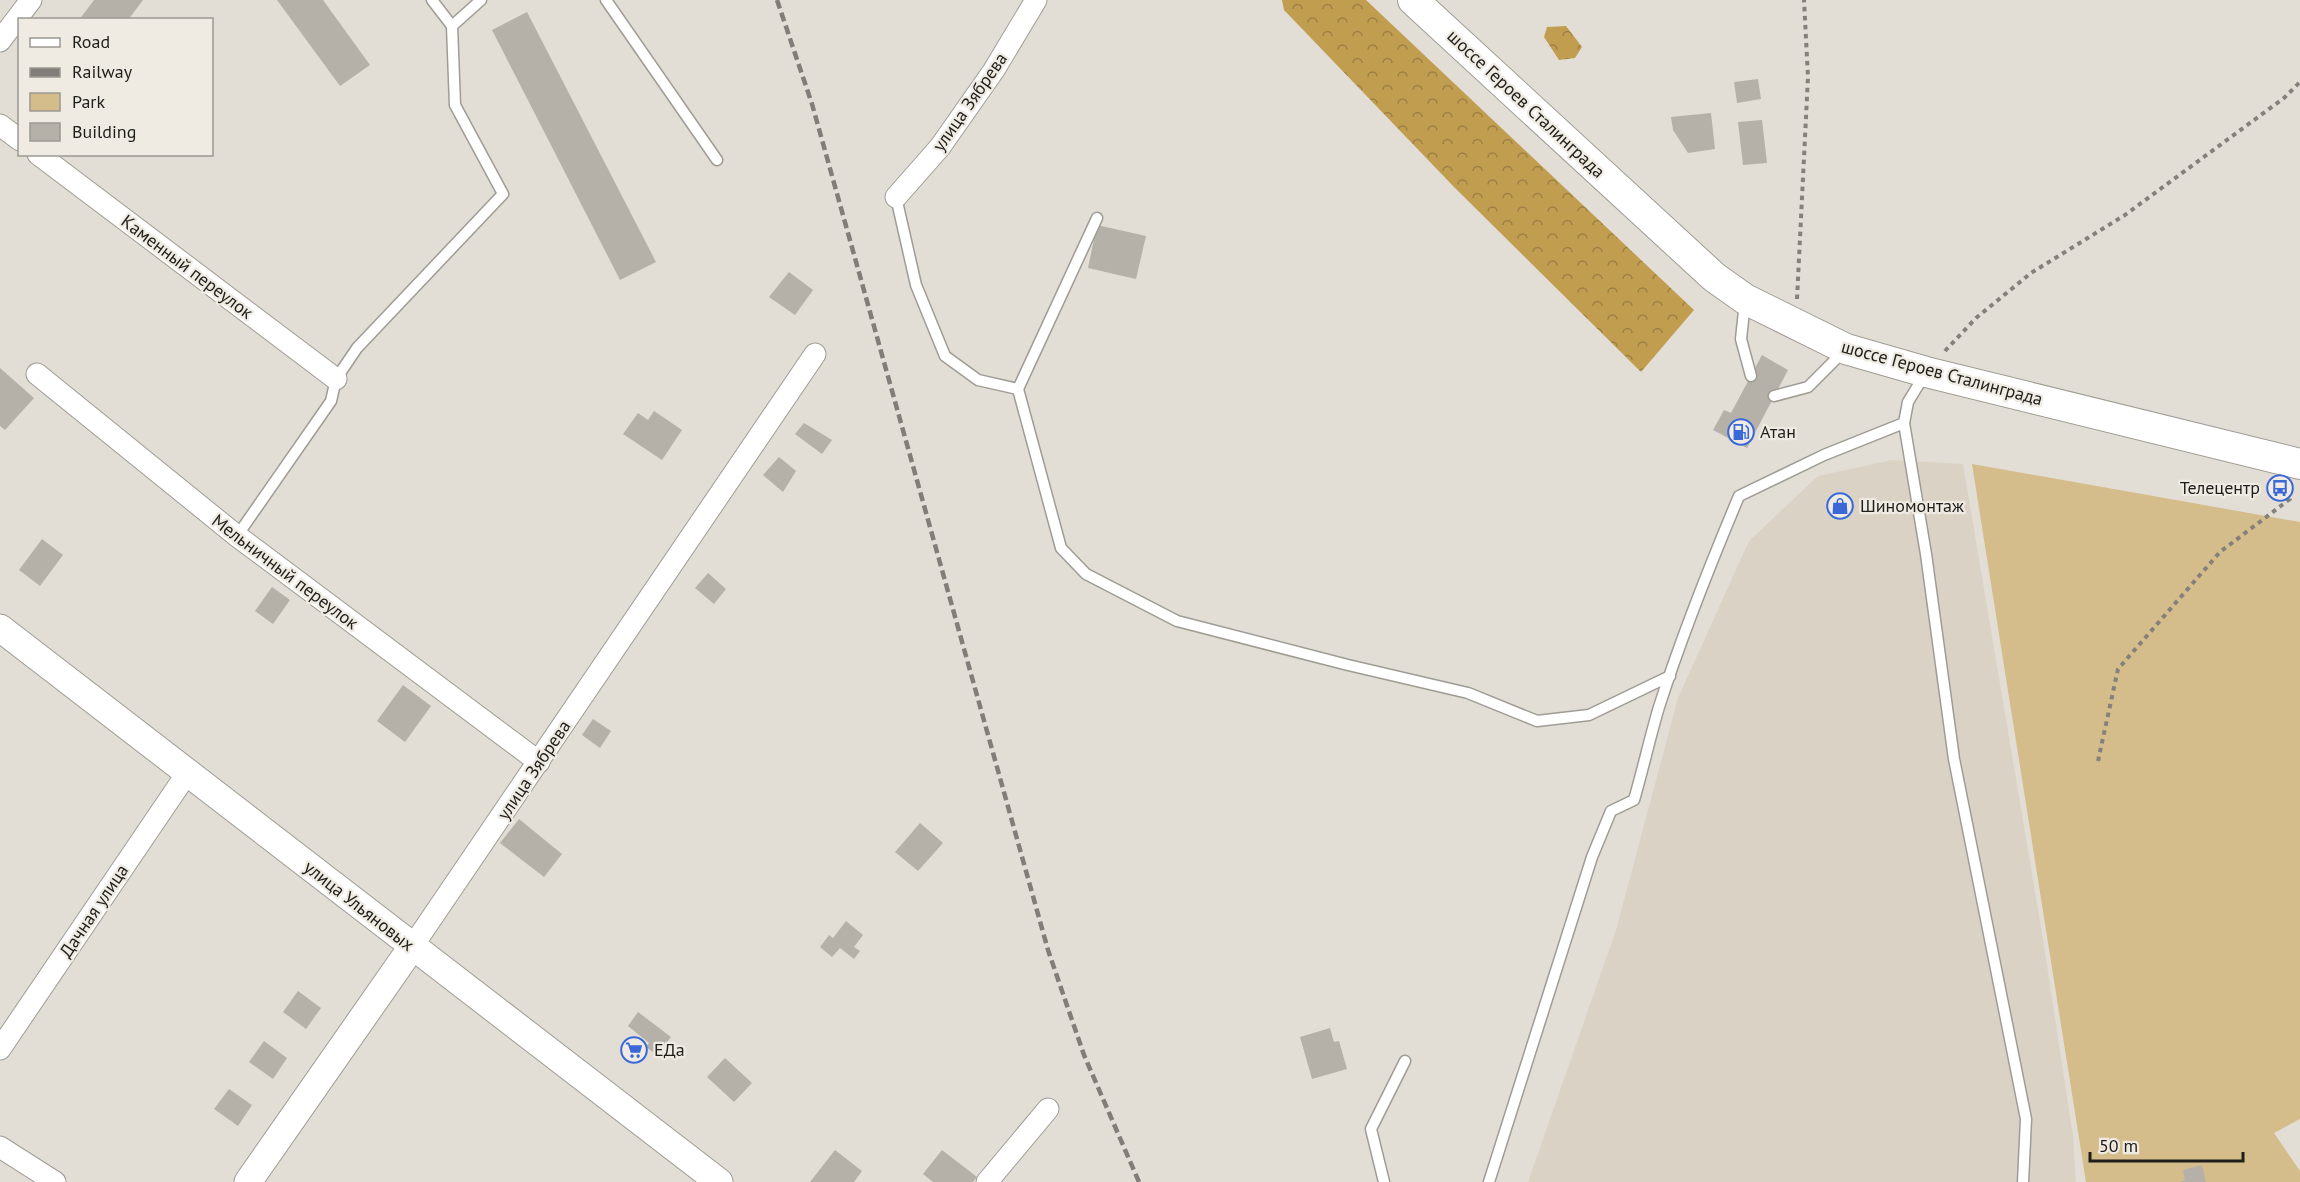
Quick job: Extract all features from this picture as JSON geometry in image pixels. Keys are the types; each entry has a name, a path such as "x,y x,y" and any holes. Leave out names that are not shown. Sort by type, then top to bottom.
{"main road":[{"name":"шоссе Героев Сталинграда","path":"1413,0 1713,277 1745,299 1846,349 1926,372 2296,463"}],"street":[{"path":"0,41 31,0"},
{"name":"улица Зябрева","path":"896,197 954,128 994,70 1036,0"},
{"path":"0,125 18,138"},
{"name":"Каменный переулок","path":"41,156 336,379"},
{"name":"улица Зябрева","path":"248,1182 539,762 815,354"},
{"name":"Мельничный переулок","path":"37,374 237,536 539,762"},
{"name":"улица Ульяновых","path":"0,628 719,1182"},
{"name":"Дачная улица","path":"0,1049 188,772"},
{"path":"987,1182 1048,1109"},
{"path":"0,1147 55,1182"}],"lane":[{"path":"237,536 331,401 336,379 357,348 503,194 455,105 452,26 432,0"},
{"path":"452,26 481,0"},
{"path":"606,0 717,160"},
{"path":"896,197 916,285 945,356 978,380 1018,388"},
{"path":"1097,218 1018,388 1061,548 1086,574 1176,621 1468,693 1537,721 1589,716 1670,675"},
{"path":"1745,299 1741,339 1751,376"},
{"path":"1774,396 1808,387 1846,349"},
{"path":"1926,372 1908,402 1904,423 1926,554 1954,759 2026,1119 2024,1182"},
{"path":"1489,1182 1592,857 1611,811 1634,800 1670,675 1700,590 1739,496 1824,455 1904,423"},
{"path":"1384,1182 1371,1129 1405,1061"}],"path":[{"path":"1795,324 1808,77 1804,0"},
{"path":"1926,372 1976,318 2031,273 2125,215 2284,98 2300,82"},
{"path":"2098,761 2118,669 2220,552 2290,499 2296,463"}],"shaded area":[{"path":"1892,460 1963,464 2043,939 2073,1136 2076,1182 1528,1182 1616,930 1678,698 1749,541 1818,476"}],"green space":[{"path":"1282,0 1366,0 1694,310 1641,372 1455,188 1284,10"},
{"path":"1566,26 1582,47 1575,58 1559,60 1544,37 1547,27"},
{"path":"1972,464 2300,522 2300,1119 2274,1133 2300,1171 2300,1182 2086,1182"}],"building":[{"path":"94,0 143,0 130,18 80,18"},
{"path":"277,0 323,0 370,65 340,86"},
{"path":"527,12 656,262 620,280 492,30"},
{"path":"1758,79 1761,99 1737,103 1734,82"},
{"path":"1711,113 1715,149 1688,153 1673,130 1671,117"},
{"path":"1762,120 1767,163 1743,165 1738,122"},
{"path":"1097,225 1146,236 1136,279 1088,268"},
{"path":"789,272 813,290 795,315 769,297"},
{"path":"1762,355 1788,370 1747,448 1713,430 1724,410 1731,413"},
{"path":"0,368 34,398 5,430 0,426"},
{"path":"654,411 682,430 662,460 623,434 638,413 648,420"},
{"path":"804,423 832,440 822,454 795,434"},
{"path":"779,457 796,471 783,492 763,475"},
{"path":"42,539 63,555 40,586 19,570"},
{"path":"708,573 726,589 714,604 695,588"},
{"path":"272,587 290,600 273,624 255,611"},
{"path":"403,685 431,706 405,742 377,721"},
{"path":"593,719 611,731 600,748 582,735"},
{"path":"519,819 562,854 544,877 500,843"},
{"path":"920,823 943,843 918,871 895,852"},
{"path":"846,921 863,935 854,947 860,951 854,959 840,948 832,957 820,947 829,935 833,938"},
{"path":"298,991 321,1008 306,1029 283,1012"},
{"path":"638,1012 671,1037 657,1055 646,1047 649,1043 628,1026"},
{"path":"1330,1028 1334,1042 1339,1041 1347,1069 1312,1079 1300,1037"},
{"path":"264,1041 287,1058 273,1079 249,1062"},
{"path":"725,1058 752,1083 734,1102 707,1077"},
{"path":"229,1089 252,1105 238,1126 214,1109"},
{"path":"835,1150 862,1171 854,1182 810,1182"},
{"path":"942,1150 977,1177 973,1182 933,1182 923,1174"},
{"path":"2202,1165 2206,1182 2180,1182 2185,1180 2183,1170"}],"railway":[{"path":"777,0 812,104 1048,950 1084,1055 1139,1182"}],"place":[{"name":"Атан","path":"1741,432"},
{"name":"Телецентр","path":"2280,488"},
{"name":"Шиномонтаж","path":"1840,506"},
{"name":"ЕДа","path":"634,1050"}]}
